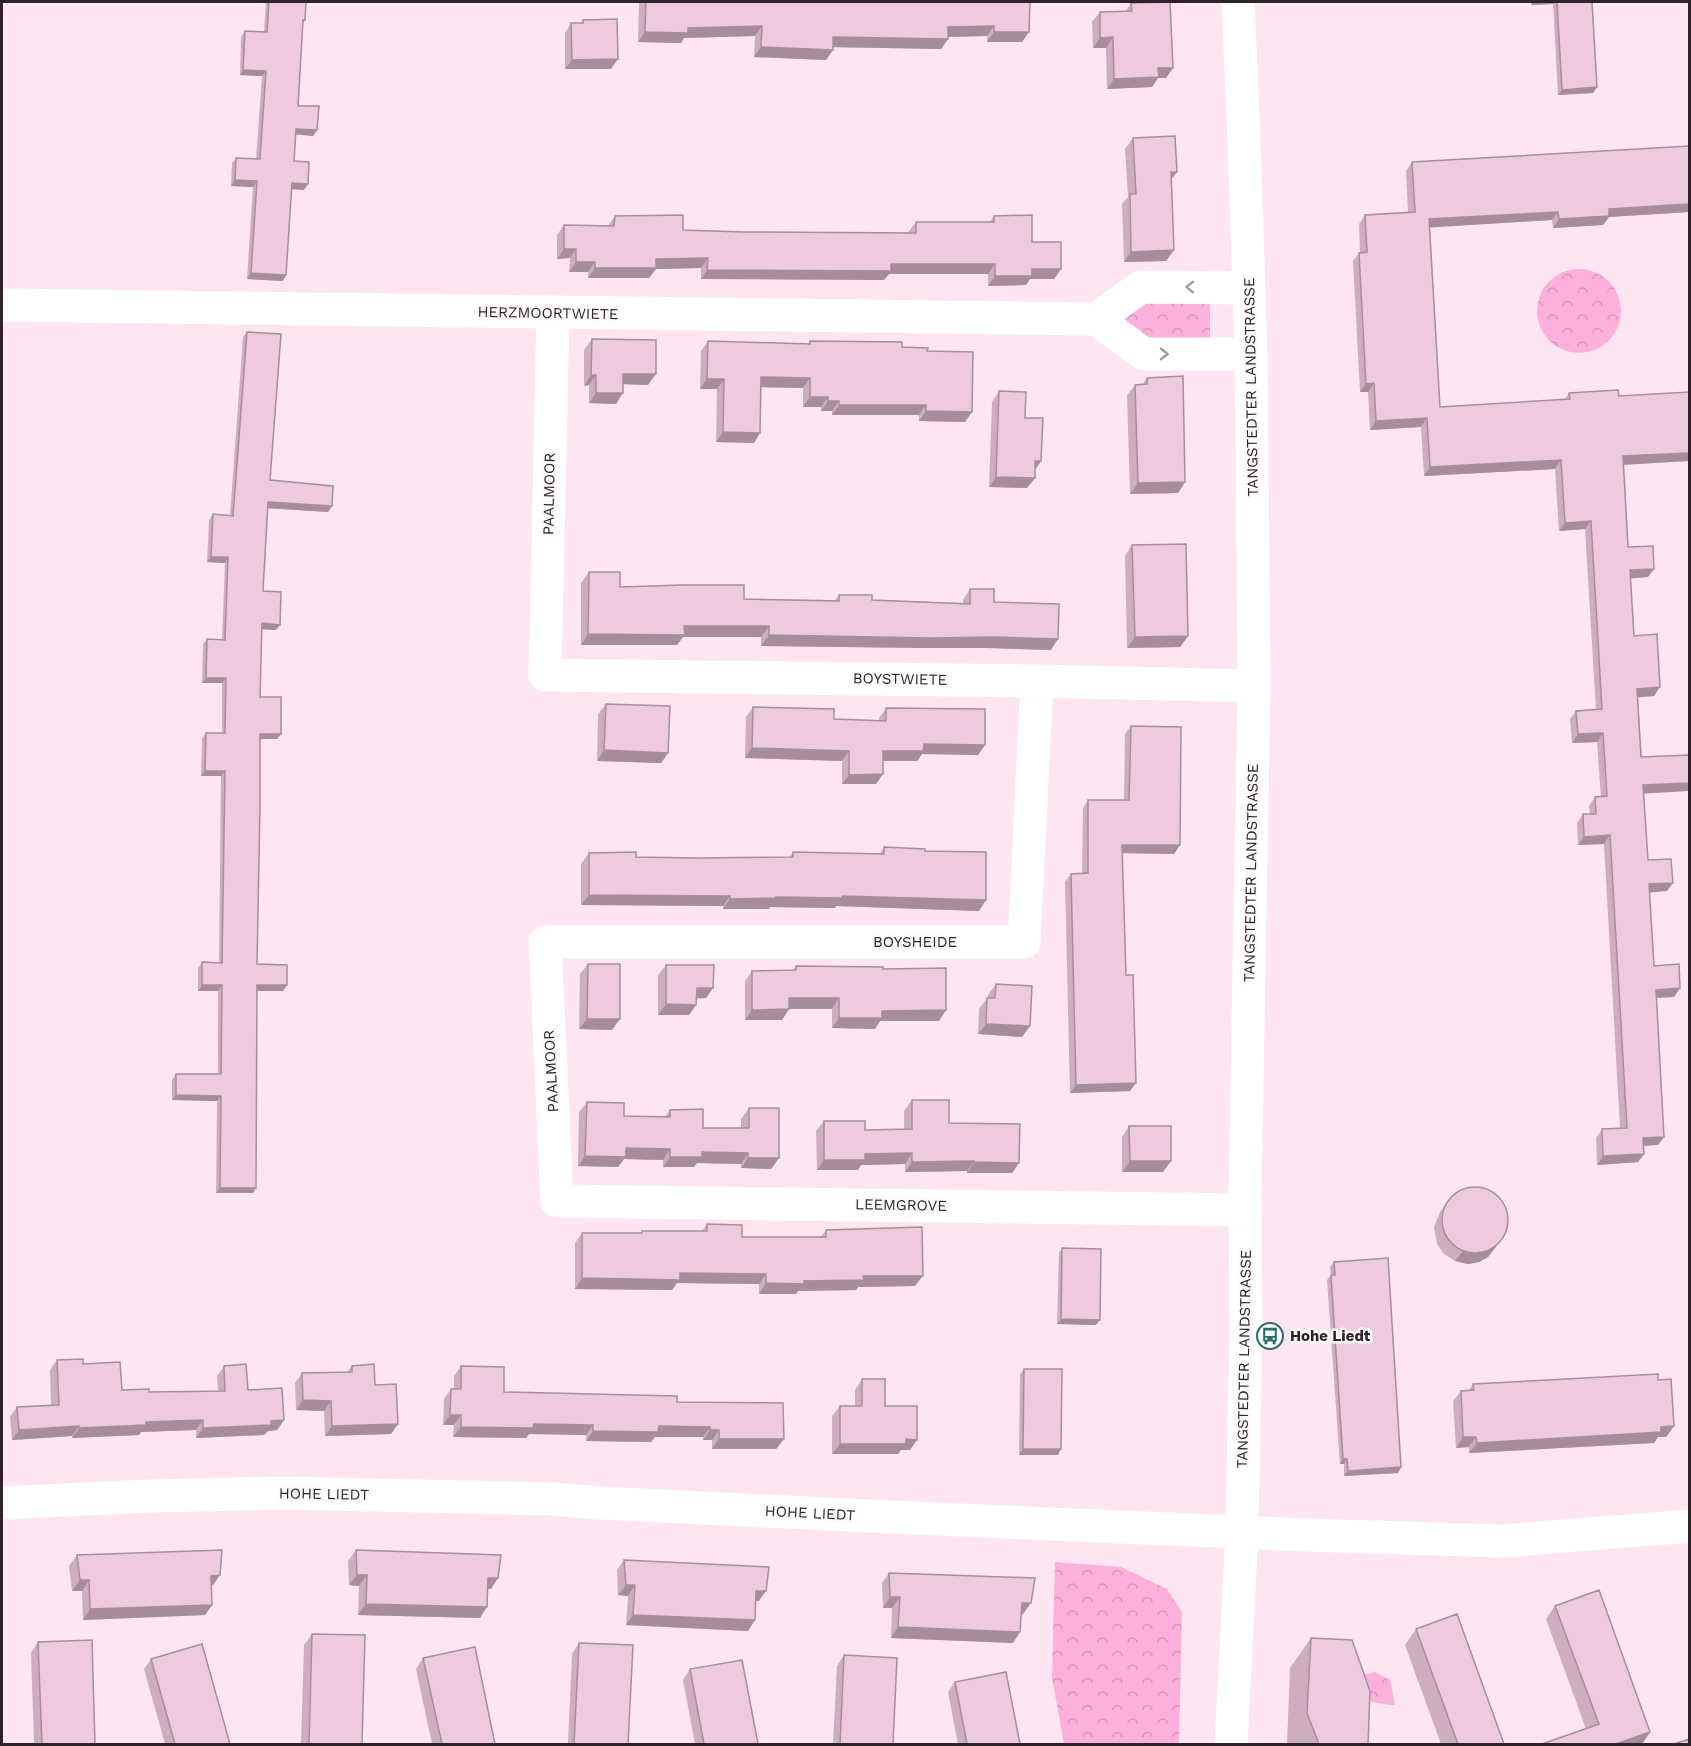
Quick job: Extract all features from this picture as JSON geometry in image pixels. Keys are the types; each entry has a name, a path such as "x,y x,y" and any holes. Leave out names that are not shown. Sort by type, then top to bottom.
{"street":[{"name":"TANGSTEDTER LANDSTRASSE","path":"1231,1744 1242,1531 1254,686 1251,354 1238,2"},
{"path":"1249,288 1141,286 1095,319 1144,354 1251,354"},
{"name":"HERZMOORTWIETE","path":"2,305 1095,319"},
{"name":"PAALMOOR","path":"545,675 553,313"},
{"name":"BOYSTWIETE","path":"545,675 1254,686"},
{"name":"BOYSHEIDE","path":"545,942 1024,942 1037,681"},
{"name":"PAALMOOR","path":"545,942 557,1201"},
{"name":"LEEMGROVE","path":"557,1201 1245,1210"},
{"name":"HOHE LIEDT","path":"2,1503 284,1493 539,1498 798,1513 1502,1541 1689,1526"}],"green space":[{"path":"1571,269 1587,269 1603,276 1614,287 1621,303 1618,327 1609,341 1587,353 1571,353 1555,346 1544,335 1537,319 1537,303 1544,287 1555,276"},
{"path":"1210,293 1210,347 1148,346 1120,318 1141,294"},
{"path":"1055,1562 1121,1567 1167,1589 1182,1612 1179,1744 1064,1744 1052,1678"},
{"path":"1375,1672 1390,1680 1395,1705 1368,1700 1351,1678"}],"building":[{"path":"269,2 306,2 298,106 319,106 317,130 296,129 294,161 309,162 308,184 292,183 286,275 251,273 257,181 235,180 236,158 260,159 266,71 243,70 245,31 267,32"},
{"path":"646,2 1030,2 1029,32 994,32 994,26 948,27 948,39 833,37 833,50 761,47 762,26 688,28 688,33 645,32"},
{"path":"1170,2 1173,68 1158,68 1159,77 1114,79 1113,37 1100,38 1100,12 1132,11 1131,3"},
{"path":"1557,2 1592,2 1597,87 1562,90"},
{"path":"617,19 618,59 572,60 571,23 583,23 583,20"},
{"path":"1175,136 1177,172 1171,172 1174,250 1131,252 1130,194 1136,194 1133,138"},
{"path":"1689,146 1689,204 1609,209 1609,216 1559,219 1558,212 1429,219 1440,407 1570,399 1569,393 1618,390 1619,396 1689,392 1689,453 1623,456 1628,547 1653,546 1654,569 1630,570 1634,636 1657,634 1660,687 1637,689 1641,757 1689,755 1689,783 1643,785 1648,860 1671,859 1673,883 1649,884 1654,966 1679,964 1680,988 1656,990 1664,1137 1643,1138 1644,1154 1603,1156 1602,1129 1627,1128 1610,835 1584,837 1583,814 1596,814 1595,797 1607,796 1603,733 1578,734 1576,711 1602,709 1591,521 1565,523 1561,460 1430,467 1427,418 1376,421 1374,383 1366,384 1359,253 1367,252 1365,215 1415,212 1412,162"},
{"path":"683,215 683,230 916,233 916,222 994,222 994,216 1032,215 1032,242 1061,242 1061,269 1032,269 1032,276 995,276 995,264 891,264 891,271 707,270 708,258 656,259 656,268 595,268 595,262 576,262 576,249 564,249 564,225 614,226 615,216"},
{"path":"247,332 281,334 270,480 333,486 332,506 268,502 263,591 281,592 280,625 262,623 260,697 281,697 281,734 260,734 257,964 287,965 287,985 257,985 256,1188 220,1188 221,1096 176,1095 176,1074 221,1074 222,985 202,985 202,962 222,963 225,771 205,771 206,733 225,733 226,678 206,678 207,639 225,640 228,557 211,557 213,514 233,516"},
{"path":"592,339 656,340 656,374 623,374 623,393 596,393 596,375 591,375"},
{"path":"708,341 810,344 810,341 902,342 902,347 928,348 927,351 973,352 972,412 926,411 926,405 839,405 839,401 828,401 828,397 810,397 810,378 761,377 760,433 723,432 724,379 707,379"},
{"path":"1183,376 1185,482 1138,483 1135,385 1147,384 1147,378"},
{"path":"999,391 1026,392 1025,418 1043,418 1041,461 1035,461 1035,478 996,477"},
{"path":"1186,544 1188,636 1135,637 1132,545"},
{"path":"589,572 620,572 620,587 744,585 744,599 839,601 839,595 872,595 872,600 970,604 970,589 994,589 994,602 1059,604 1058,639 769,635 769,626 684,626 685,635 588,634"},
{"path":"606,704 670,706 668,753 604,750"},
{"path":"753,707 834,709 834,719 886,721 886,708 985,709 985,745 924,744 923,751 883,751 883,774 849,775 849,751 752,748"},
{"path":"1131,726 1181,727 1180,845 1122,845 1126,975 1133,975 1136,1083 1076,1085 1071,874 1088,873 1088,800 1129,800"},
{"path":"884,847 925,849 925,851 986,852 986,900 842,896 842,898 730,899 730,896 589,895 589,853 636,852 636,857 793,857 793,852 884,854"},
{"path":"588,964 620,964 620,1019 587,1019"},
{"path":"666,965 714,965 713,988 697,988 696,1005 666,1004"},
{"path":"796,966 883,967 883,969 946,968 946,1010 882,1011 882,1018 839,1018 839,998 789,998 789,1009 752,1010 752,971 796,970"},
{"path":"996,984 1032,986 1030,1026 986,1024 987,998 995,998"},
{"path":"912,1100 949,1100 949,1123 1020,1124 1019,1163 912,1162 912,1153 865,1154 865,1160 824,1160 824,1121 865,1121 865,1130 912,1129"},
{"path":"587,1102 624,1103 624,1116 670,1117 670,1110 703,1109 703,1128 749,1128 749,1108 779,1108 779,1158 748,1158 748,1153 702,1152 702,1157 670,1157 670,1149 626,1148 626,1157 585,1156"},
{"path":"1129,1126 1171,1126 1171,1161 1130,1161"},
{"path":"1475,1187 1487,1190 1498,1197 1505,1208 1508,1220 1505,1232 1498,1243 1487,1250 1475,1253 1463,1250 1452,1243 1445,1232 1442,1220 1445,1208 1452,1197 1463,1190"},
{"path":"707,1224 742,1225 742,1237 826,1237 826,1230 922,1227 923,1276 863,1276 864,1280 804,1281 804,1284 766,1283 766,1274 680,1273 680,1280 582,1278 582,1233 707,1231"},
{"path":"1062,1248 1101,1249 1100,1320 1061,1319"},
{"path":"1388,1258 1401,1467 1348,1471 1347,1459 1343,1459 1331,1275 1335,1275 1334,1262"},
{"path":"83,1359 83,1364 120,1362 122,1390 149,1389 149,1392 225,1391 224,1366 246,1364 248,1390 282,1388 284,1420 271,1421 271,1425 203,1428 203,1420 146,1422 146,1425 19,1430 17,1407 59,1405 57,1360"},
{"path":"374,1364 375,1385 396,1384 398,1424 332,1426 331,1401 303,1400 302,1373 352,1372 352,1366"},
{"path":"461,1366 504,1367 504,1392 677,1396 677,1402 783,1403 784,1439 719,1439 719,1430 710,1430 710,1427 659,1426 658,1432 593,1431 593,1425 534,1424 533,1428 461,1427 461,1415 450,1415 451,1389 461,1389"},
{"path":"1024,1369 1062,1369 1061,1449 1023,1449"},
{"path":"1658,1374 1658,1380 1671,1379 1674,1426 1661,1427 1661,1432 1477,1443 1476,1437 1463,1437 1461,1391 1474,1390 1473,1384"},
{"path":"862,1379 885,1379 885,1406 917,1406 917,1440 906,1439 906,1444 840,1444 840,1406 862,1406"},
{"path":"222,1550 220,1575 211,1576 212,1605 90,1609 89,1580 80,1580 77,1555"},
{"path":"356,1550 501,1555 498,1578 488,1578 487,1607 366,1604 367,1575 357,1575"},
{"path":"624,1560 769,1567 766,1591 756,1591 755,1620 633,1615 635,1585 626,1585"},
{"path":"889,1573 1035,1578 1031,1603 1022,1603 1020,1632 898,1627 900,1597 890,1597"},
{"path":"1599,1590 1650,1732 1616,1744 1542,1744 1599,1724 1555,1606"},
{"path":"1457,1614 1504,1744 1458,1744 1416,1629"},
{"path":"312,1634 365,1635 362,1744 309,1744"},
{"path":"1311,1638 1352,1640 1370,1691 1368,1744 1319,1744 1307,1713"},
{"path":"92,1640 95,1744 42,1744 38,1642"},
{"path":"579,1643 633,1645 628,1744 574,1744"},
{"path":"202,1644 230,1744 175,1744 151,1659"},
{"path":"475,1647 495,1744 442,1744 423,1658"},
{"path":"844,1655 897,1658 893,1744 840,1744"},
{"path":"742,1660 758,1744 704,1744 690,1669"},
{"path":"1006,1672 1020,1744 967,1744 955,1682"},
{"path":"1689,1739 1689,1744 1674,1744"}],"place":[{"name":"Hohe Liedt","path":"1270,1336"}]}
